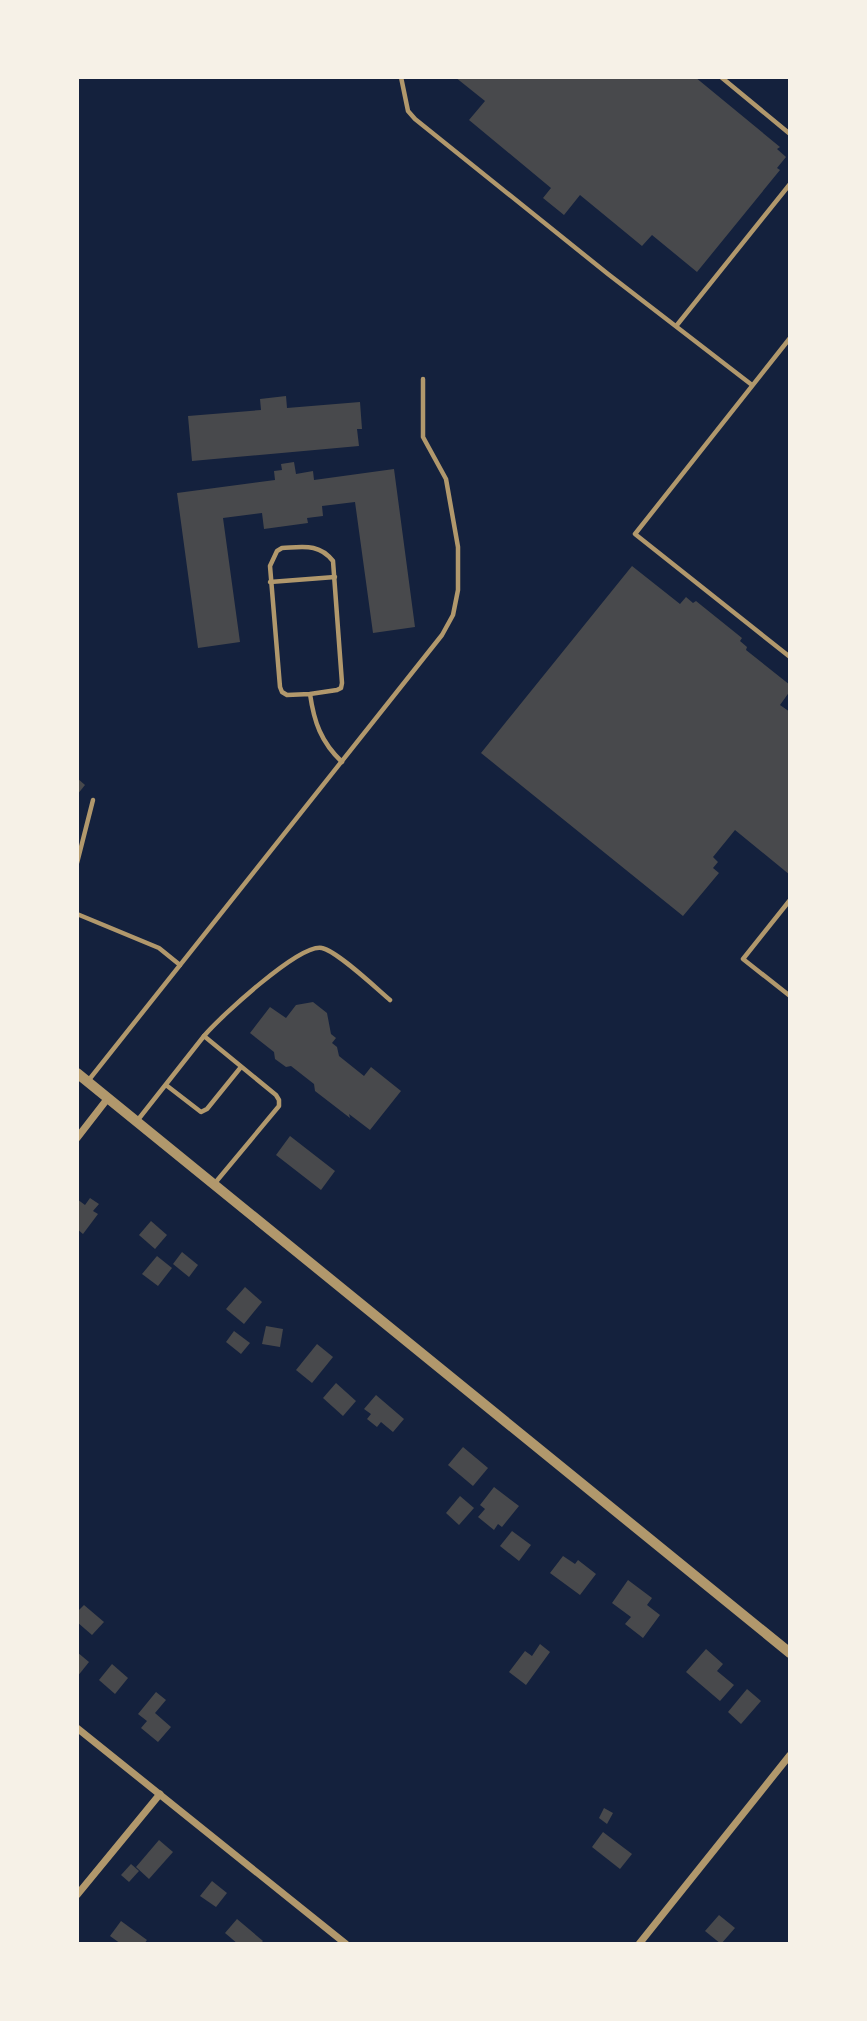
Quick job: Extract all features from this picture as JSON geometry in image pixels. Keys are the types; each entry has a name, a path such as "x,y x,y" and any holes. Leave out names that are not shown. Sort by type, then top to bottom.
{"street":[{"path":"77,1073 790,1653"},
{"path":"77,1138 108,1098"},
{"path":"77,1728 346,1944"},
{"path":"639,1944 790,1755"},
{"path":"77,1895 160,1794"}],"lane":[{"path":"401,77 408,111 415,119 752,385"},
{"path":"721,77 790,134"},
{"path":"677,325 790,184"},
{"path":"790,338 635,534 790,657"},
{"path":"87,1082 442,635 453,615 458,590 458,547 446,479 423,437 423,379"},
{"path":"317,547 333,561 335,577 341,688 287,695 280,687 270,566 277,551 282,548 317,547"},
{"path":"270,582 335,577"},
{"path":"310,694 321,738 342,762"},
{"path":"77,863 93,800"},
{"path":"790,900 743,959 790,996"},
{"path":"77,914 159,948 180,965"},
{"path":"137,1121 219,1018 308,948 324,948 390,1000"},
{"path":"204,1037 279,1100 279,1106 214,1184"},
{"path":"166,1085 201,1112 207,1110 241,1067"}],"building":[{"path":"455,77 695,77 780,147 777,149 786,157 777,168 780,170 697,272 652,235 642,246 580,195 564,215 543,198 551,188 469,120 485,101"},
{"path":"286,396 287,408 360,402 362,429 357,429 359,446 192,461 188,416 261,410 260,399"},
{"path":"294,462 296,474 313,471 314,480 394,469 415,627 373,633 355,502 322,506 323,516 307,518 308,523 264,529 262,513 223,518 240,642 198,648 177,493 275,480 274,471 282,470 281,464"},
{"path":"632,566 680,604 686,597 693,603 696,601 742,638 740,641 747,647 746,650 790,685 790,691 780,705 790,712 790,875 735,830 713,857 718,862 713,868 719,873 683,916 481,753"},
{"path":"77,778 85,785 77,795"},
{"path":"313,1002 327,1013 331,1034 336,1038 332,1043 337,1047 339,1056 364,1076 371,1067 401,1091 370,1130 315,1091 314,1084 291,1066 286,1067 275,1059 274,1052 250,1033 270,1007 286,1018 296,1005"},
{"path":"290,1136 335,1171 321,1190 276,1155"},
{"path":"90,1198 99,1204 93,1211 98,1214 83,1234 77,1229 77,1199 85,1205"},
{"path":"151,1221 167,1235 155,1249 139,1235"},
{"path":"182,1252 198,1265 189,1277 173,1264"},
{"path":"157,1256 172,1268 158,1286 142,1274"},
{"path":"245,1287 262,1302 244,1324 226,1309"},
{"path":"266,1326 283,1329 280,1347 262,1344"},
{"path":"234,1331 250,1343 241,1354 226,1342"},
{"path":"317,1344 333,1357 312,1383 296,1370"},
{"path":"336,1383 356,1401 343,1416 323,1398"},
{"path":"376,1395 404,1419 393,1432 381,1422 377,1427 367,1419 371,1414 364,1409"},
{"path":"463,1447 488,1468 473,1486 448,1465"},
{"path":"494,1487 519,1506 502,1527 498,1524 494,1530 478,1517 485,1509 480,1505"},
{"path":"460,1496 474,1508 459,1525 446,1513"},
{"path":"512,1531 531,1545 519,1561 500,1546"},
{"path":"563,1556 575,1564 578,1560 596,1574 580,1595 550,1573"},
{"path":"628,1580 652,1598 647,1605 660,1615 643,1638 625,1624 631,1617 612,1603"},
{"path":"84,1605 104,1622 92,1635 77,1622 77,1612"},
{"path":"540,1644 550,1652 526,1685 509,1672 525,1651 532,1656"},
{"path":"706,1649 723,1664 717,1671 734,1685 720,1701 686,1672"},
{"path":"77,1652 89,1662 77,1677"},
{"path":"112,1664 128,1678 115,1694 99,1680"},
{"path":"747,1689 761,1701 741,1724 728,1712"},
{"path":"156,1692 166,1700 155,1713 171,1727 158,1742 141,1728 147,1721 138,1714"},
{"path":"604,1808 613,1813 607,1824 599,1818"},
{"path":"603,1832 632,1854 620,1869 592,1847"},
{"path":"159,1840 173,1852 149,1879 136,1867"},
{"path":"131,1864 139,1871 129,1882 121,1875"},
{"path":"212,1881 227,1893 216,1907 200,1896"},
{"path":"719,1915 735,1928 721,1944 705,1931"},
{"path":"237,1919 263,1941 260,1944 238,1944 225,1933"},
{"path":"121,1921 147,1940 144,1944 121,1944 110,1936"}]}
